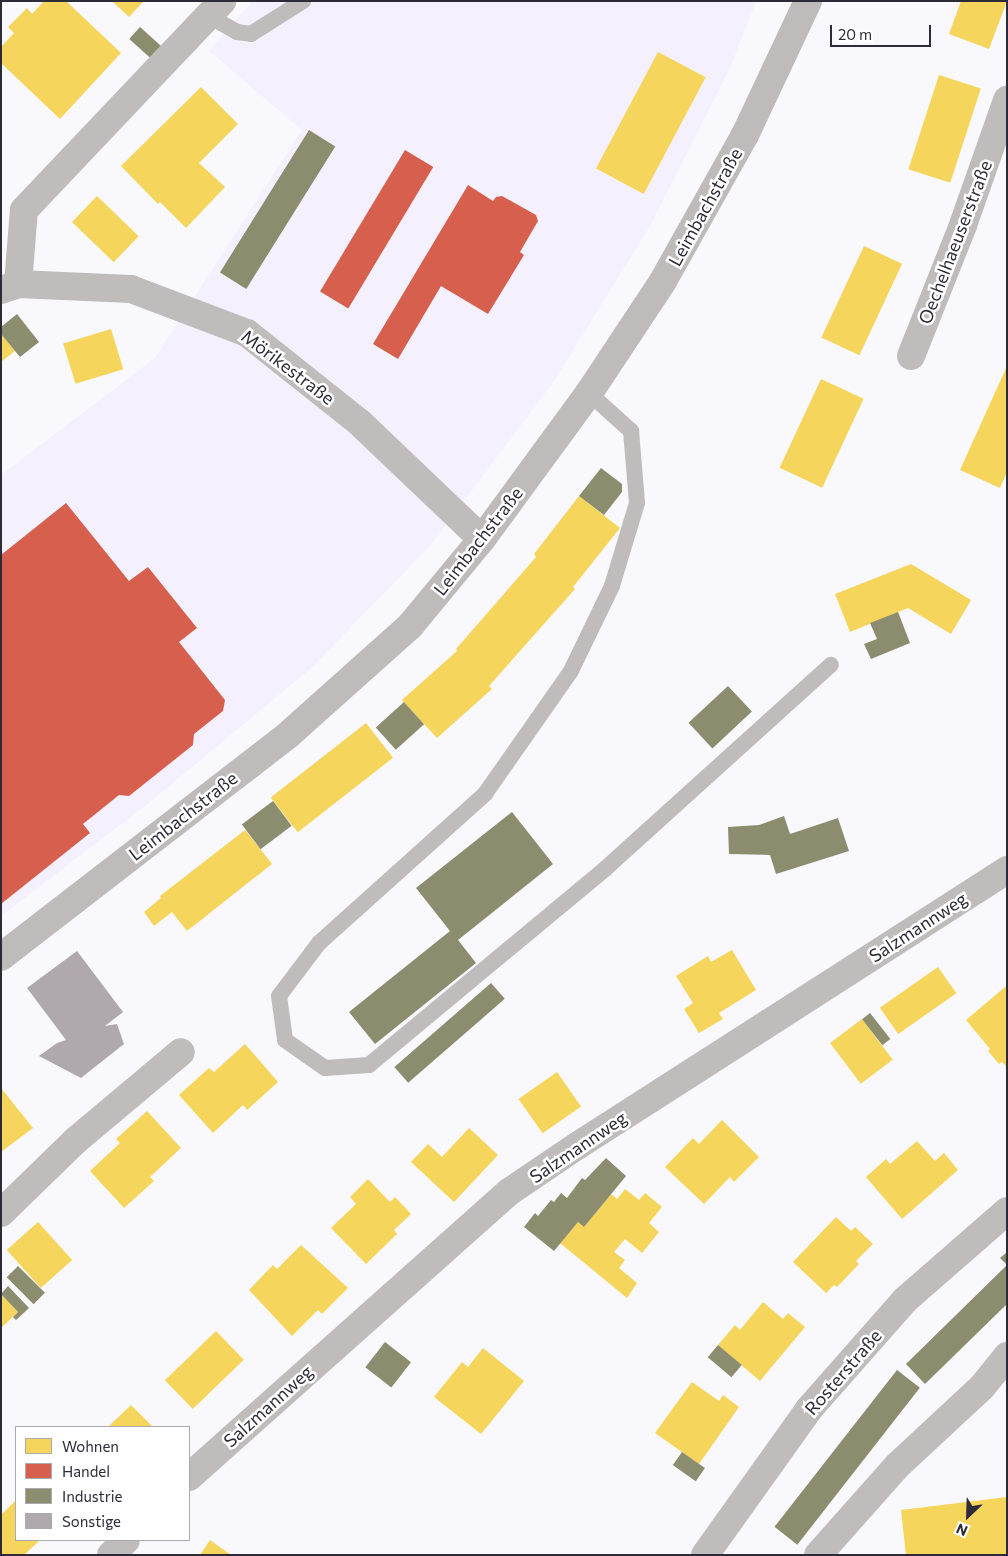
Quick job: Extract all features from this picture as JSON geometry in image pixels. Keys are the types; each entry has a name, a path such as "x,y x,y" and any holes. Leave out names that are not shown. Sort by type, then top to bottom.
{"main road":[{"name":"Leimbachstraße","path":"1,957 288,735 410,626 482,539 589,394 663,281 740,144 808,1"}],"street":[{"name":"Mörikestraße","path":"216,7 24,210 10,287 131,289 247,332 360,423 482,539"},
{"name":"Oechelhaeuserstraße","path":"911,356 963,225 1007,100"},
{"name":"Salzmannweg","path":"190,1476 509,1192 577,1146 1007,870"},
{"path":"1,1213 75,1141 181,1052"},
{"name":"Rosterstraße","path":"705,1555 810,1409 905,1300 1007,1211"},
{"path":"818,1555 897,1466 982,1387 1007,1356"},
{"path":"111,1555 125,1541"}],"lane":[{"path":"216,7 221,23 237,32 251,34 303,1"},
{"path":"589,394 631,431 637,503 612,586 571,671 485,794 320,943 279,996 285,1040 325,1068 369,1065 606,868 831,665"}],"shaded area":[{"path":"253,1 756,1 730,68 650,226 554,381 430,546 310,669 145,806 1,916 1,475 155,358 302,130 209,51"}],"building: Wohnen":[{"path":"44,1 66,1 121,53 60,119 1,63 1,47 14,33 8,27 27,8 32,14"},
{"path":"112,1 144,1 129,17"},
{"path":"961,1 1007,1 989,49 949,34"},
{"path":"658,52 706,77 644,194 596,169"},
{"path":"939,75 981,89 950,183 908,169"},
{"path":"201,87 238,124 199,163 225,187 186,228 160,202 158,204 121,166"},
{"path":"97,196 139,236 114,262 72,222"},
{"path":"864,246 902,264 859,355 821,338"},
{"path":"111,329 123,369 75,384 63,344"},
{"path":"1,334 15,351 1,362"},
{"path":"1007,366 1007,472 1000,488 960,470"},
{"path":"821,379 864,399 822,488 780,468"},
{"path":"579,496 620,528 573,587 575,589 489,686 492,689 437,738 402,700 457,651 456,649 536,557 534,554"},
{"path":"911,564 971,600 951,634 908,608 850,632 835,594"},
{"path":"366,723 393,758 298,832 271,797"},
{"path":"245,830 272,864 187,931 172,912 154,926 144,912 161,898 160,896"},
{"path":"732,950 756,990 719,1013 723,1019 699,1033 684,1009 693,1003 676,976 708,956 711,962"},
{"path":"938,967 956,993 898,1034 880,1008"},
{"path":"1005,987 1007,989 1007,1067 1002,1062 999,1064 988,1051 990,1049 966,1020"},
{"path":"862,1019 893,1060 861,1084 830,1043"},
{"path":"245,1044 278,1082 247,1110 243,1105 213,1133 179,1095 209,1068 214,1072"},
{"path":"557,1072 581,1106 543,1133 518,1099"},
{"path":"1,1088 33,1128 1,1152"},
{"path":"147,1111 181,1148 150,1177 154,1181 124,1208 90,1171 120,1143 116,1139"},
{"path":"722,1120 759,1157 734,1182 730,1177 704,1204 665,1167 693,1138 699,1144"},
{"path":"469,1128 498,1155 454,1202 411,1162 428,1144 442,1157"},
{"path":"917,1141 935,1161 944,1153 958,1170 902,1219 866,1177 886,1159 890,1164"},
{"path":"368,1179 390,1202 395,1197 411,1214 394,1230 397,1234 366,1264 331,1228 356,1204 350,1197"},
{"path":"625,1189 639,1200 645,1193 662,1207 649,1223 659,1232 642,1253 625,1239 614,1252 625,1260 619,1268 637,1283 627,1298 560,1243 578,1222 584,1227 611,1194 617,1199"},
{"path":"836,1217 851,1231 855,1227 873,1244 856,1261 859,1264 837,1287 834,1285 826,1293 793,1262"},
{"path":"38,1222 72,1260 41,1288 7,1250"},
{"path":"301,1245 348,1288 322,1314 318,1310 292,1336 249,1290 273,1265 277,1269"},
{"path":"1,1294 18,1312 1,1328"},
{"path":"763,1302 783,1319 788,1313 805,1327 760,1381 718,1345 735,1325 740,1330"},
{"path":"216,1331 244,1360 193,1409 165,1380"},
{"path":"483,1348 524,1381 481,1434 434,1397 462,1362 468,1367"},
{"path":"692,1382 719,1401 723,1395 739,1407 699,1464 655,1433"},
{"path":"131,1405 152,1426 109,1426"},
{"path":"1007,1497 1007,1554 906,1555 901,1510"},
{"path":"15,1501 15,1541 39,1541 24,1555 1,1555 1,1515"},
{"path":"210,1540 231,1555 200,1555"}],"building: Handel":[{"path":"405,150 433,167 348,308 320,291"},
{"path":"468,185 493,201 496,197 502,196 536,215 538,221 520,252 524,255 488,314 441,286 398,359 373,344"},
{"path":"66,503 129,581 148,567 197,628 179,642 225,700 223,711 194,734 193,745 129,796 119,795 83,824 90,833 1,904 1,555"}],"building: Industrie":[{"path":"140,27 161,46 150,58 129,39"},
{"path":"309,130 335,146 246,289 220,272"},
{"path":"17,314 39,342 20,357 1,334 1,327"},
{"path":"601,468 622,484 622,492 604,515 579,496"},
{"path":"898,612 910,643 871,659 864,644 877,639 870,623"},
{"path":"728,686 752,712 712,748 689,723"},
{"path":"404,702 424,724 396,750 376,727"},
{"path":"273,801 292,826 261,849 242,824"},
{"path":"512,812 553,864 458,940 476,963 375,1044 349,1012 450,931 416,888"},
{"path":"784,816 790,834 838,818 849,851 776,874 770,855 729,854 728,827 759,825"},
{"path":"491,983 505,999 408,1083 394,1067"},
{"path":"870,1013 890,1039 882,1045 862,1019"},
{"path":"606,1158 626,1176 584,1227 578,1222 554,1251 524,1227 535,1213 538,1216 551,1200 554,1202 561,1193 567,1198 582,1178 585,1180"},
{"path":"1007,1252 1007,1265 1000,1258"},
{"path":"1007,1265 1007,1304 925,1384 906,1364"},
{"path":"18,1266 45,1293 34,1304 7,1277"},
{"path":"8,1286 29,1308 16,1320 13,1317 18,1312 1,1294"},
{"path":"385,1342 411,1362 391,1388 365,1367"},
{"path":"718,1345 742,1365 731,1377 708,1357"},
{"path":"897,1370 920,1388 797,1545 774,1527"},
{"path":"682,1452 705,1468 696,1481 673,1465"}],"building: Sonstige":[{"path":"77,951 123,1012 105,1026 117,1024 124,1044 81,1078 39,1056 57,1043 66,1040 27,988"}]}
